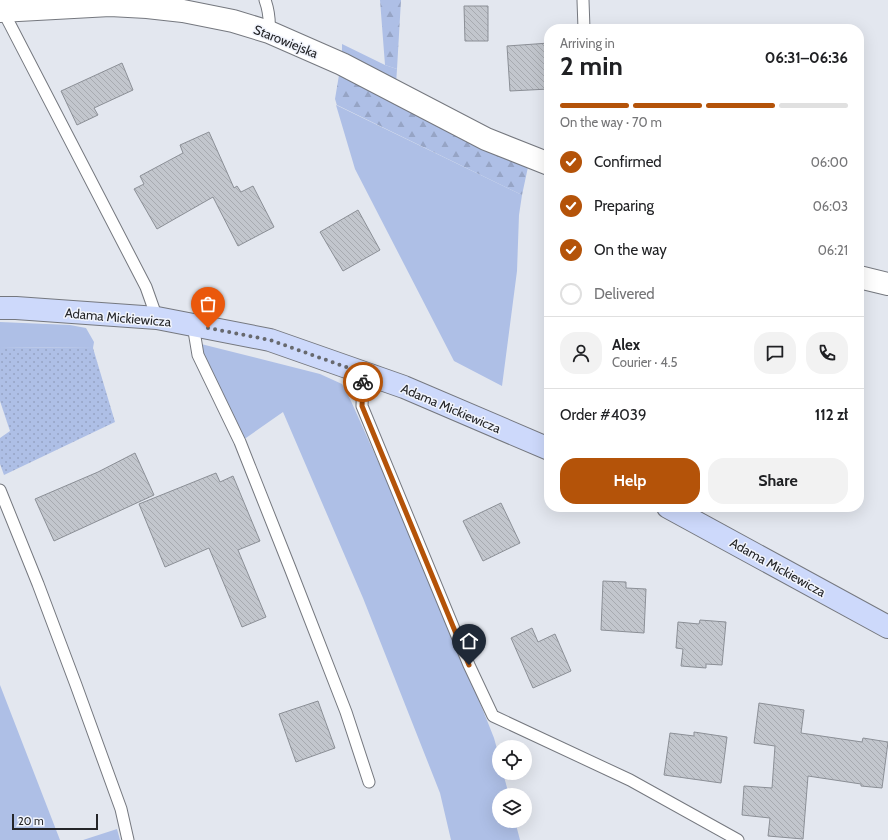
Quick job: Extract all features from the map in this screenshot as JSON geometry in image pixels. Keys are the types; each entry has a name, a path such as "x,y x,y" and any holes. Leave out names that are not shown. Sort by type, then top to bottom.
{"street":[{"name":"Starowiejska","path":"2,11 110,5 183,11 234,21 270,32 363,74 486,139 544,162"},
{"path":"864,278 888,284"},
{"name":"Adama Mickiewicza","path":"0,308 157,318 270,340 404,387 544,447"},
{"name":"Adama Mickiewicza","path":"677,512 888,627"}],"lane":[{"path":"265,0 269,12 270,32"},
{"path":"583,0 584,24"},
{"path":"2,11 146,287 157,318"},
{"path":"193,325 198,355 240,442 346,712 368,782"},
{"path":"363,373 362,406 469,665 493,716 630,780 738,840"},
{"path":"0,490 38,584 76,685 121,809 128,840"}],"green space":[{"path":"380,0 401,0 397,69 385,65"},
{"path":"342,44 385,65 397,69 396,84 342,56"},
{"path":"339,75 528,167 522,195 337,105 335,99"},
{"path":"336,105 522,195 519,215 517,271 502,386 454,361 355,169"},
{"path":"0,322 70,325 86,328 94,342 93,348 0,347"},
{"path":"201,344 320,374 342,384 390,488 459,650 494,738 495,740 492,740 492,780 505,780 507,788 492,788 492,828 517,828 520,840 451,840 440,793 363,598 283,412 243,440 201,354"},
{"path":"0,347 93,348 115,422 4,475 0,464 0,438 10,431 0,401"},
{"path":"0,685 60,840 0,840"},
{"path":"117,829 120,840 83,840"}],"building":[{"path":"464,6 488,6 488,41 465,41"},
{"path":"544,43 544,89 510,91 507,46"},
{"path":"122,63 133,90 94,108 98,115 77,125 61,91"},
{"path":"209,132 234,188 237,186 241,192 253,186 274,227 238,246 213,197 157,229 134,189 144,184 140,176 183,153 180,145"},
{"path":"358,210 380,250 343,271 320,232"},
{"path":"135,453 154,495 54,541 35,499 98,472"},
{"path":"216,473 220,482 233,476 260,541 238,550 266,617 242,627 209,548 165,567 139,504"},
{"path":"501,503 520,543 483,561 463,521"},
{"path":"603,581 626,582 626,588 646,589 644,633 601,630"},
{"path":"700,620 726,622 722,665 706,664 706,668 681,666 683,649 676,648 678,622 699,624"},
{"path":"532,628 538,642 555,634 571,671 533,688 511,638"},
{"path":"318,701 335,748 296,762 279,714"},
{"path":"759,703 804,710 801,733 862,742 863,738 888,742 882,788 861,786 861,784 808,776 803,839 768,836 770,818 742,815 744,786 772,788 775,746 754,743"},
{"path":"694,732 727,737 721,783 664,775 670,733 694,736"}],"way so far":[{"path":"208,328 270,340 363,373 363,382"}],"route":[{"path":"363,382 362,406 469,665"}]}
